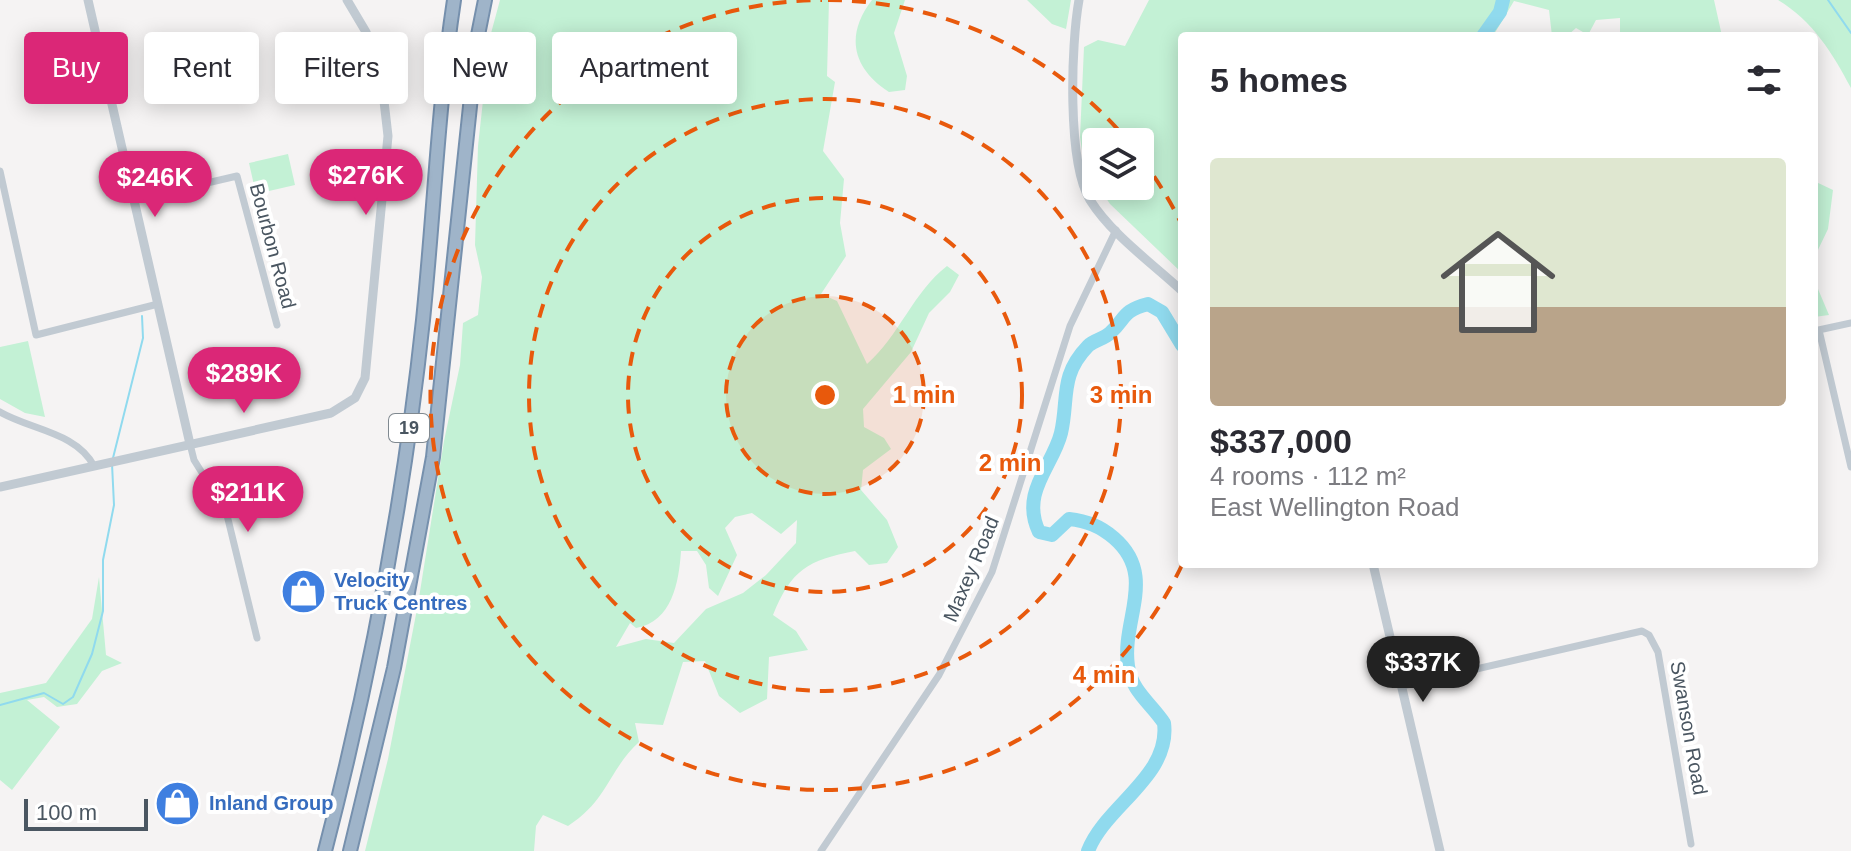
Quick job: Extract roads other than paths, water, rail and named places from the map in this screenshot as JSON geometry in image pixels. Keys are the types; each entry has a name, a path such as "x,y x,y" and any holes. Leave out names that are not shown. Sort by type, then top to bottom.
{"highway":[{"name":"19","path":"325,851 372,646 413,399 442,84 454,0"},
{"name":"19","path":"350,851 394,668 433,457 453,297 477,40 485,0"},
{"path":"317,851 357,686 372,646"},
{"path":"358,851 391,712 394,668"}],"street":[{"path":"88,0 194,460 226,511 257,638"},
{"path":"0,487 331,413 346,407 362,389 377,275 388,136 381,75 366,32 347,0"},
{"path":"1079,0 1076,161 1086,193 1116,230 1178,287"},
{"path":"0,171 36,335 158,304"},
{"name":"Bourbon Road","path":"134,200 237,176 277,325"},
{"name":"Maxey Road","path":"821,851 939,675 992,572 1070,326 1116,230"},
{"path":"1818,331 1851,323"},
{"path":"1818,335 1851,467"},
{"path":"0,412 24,426 72,441 87,452 94,466"},
{"path":"1374,568 1440,851"},
{"name":"Swanson Road","path":"1402,686 1642,631 1654,641 1658,652 1691,844"}],"waterway":[{"path":"1486,32 1500,12 1503,0"},
{"path":"1828,0 1851,33"},
{"path":"1088,851 1108,819 1148,775 1163,742 1164,723 1138,690 1128,666 1127,649 1136,583 1127,553 1109,534 1082,521 1069,519 1052,535 1039,532 1033,504 1061,433 1069,378 1088,346 1108,335 1128,313 1148,304 1162,312 1178,338"},
{"path":"113,458 143,338 142,316"},
{"path":"0,705 44,693 63,704 73,697 92,654 103,611 103,560 114,505 112,464"}],"place":[{"name":"Velocity Truck Centres","path":"303,591"},
{"name":"Inland Group","path":"178,803"}]}
